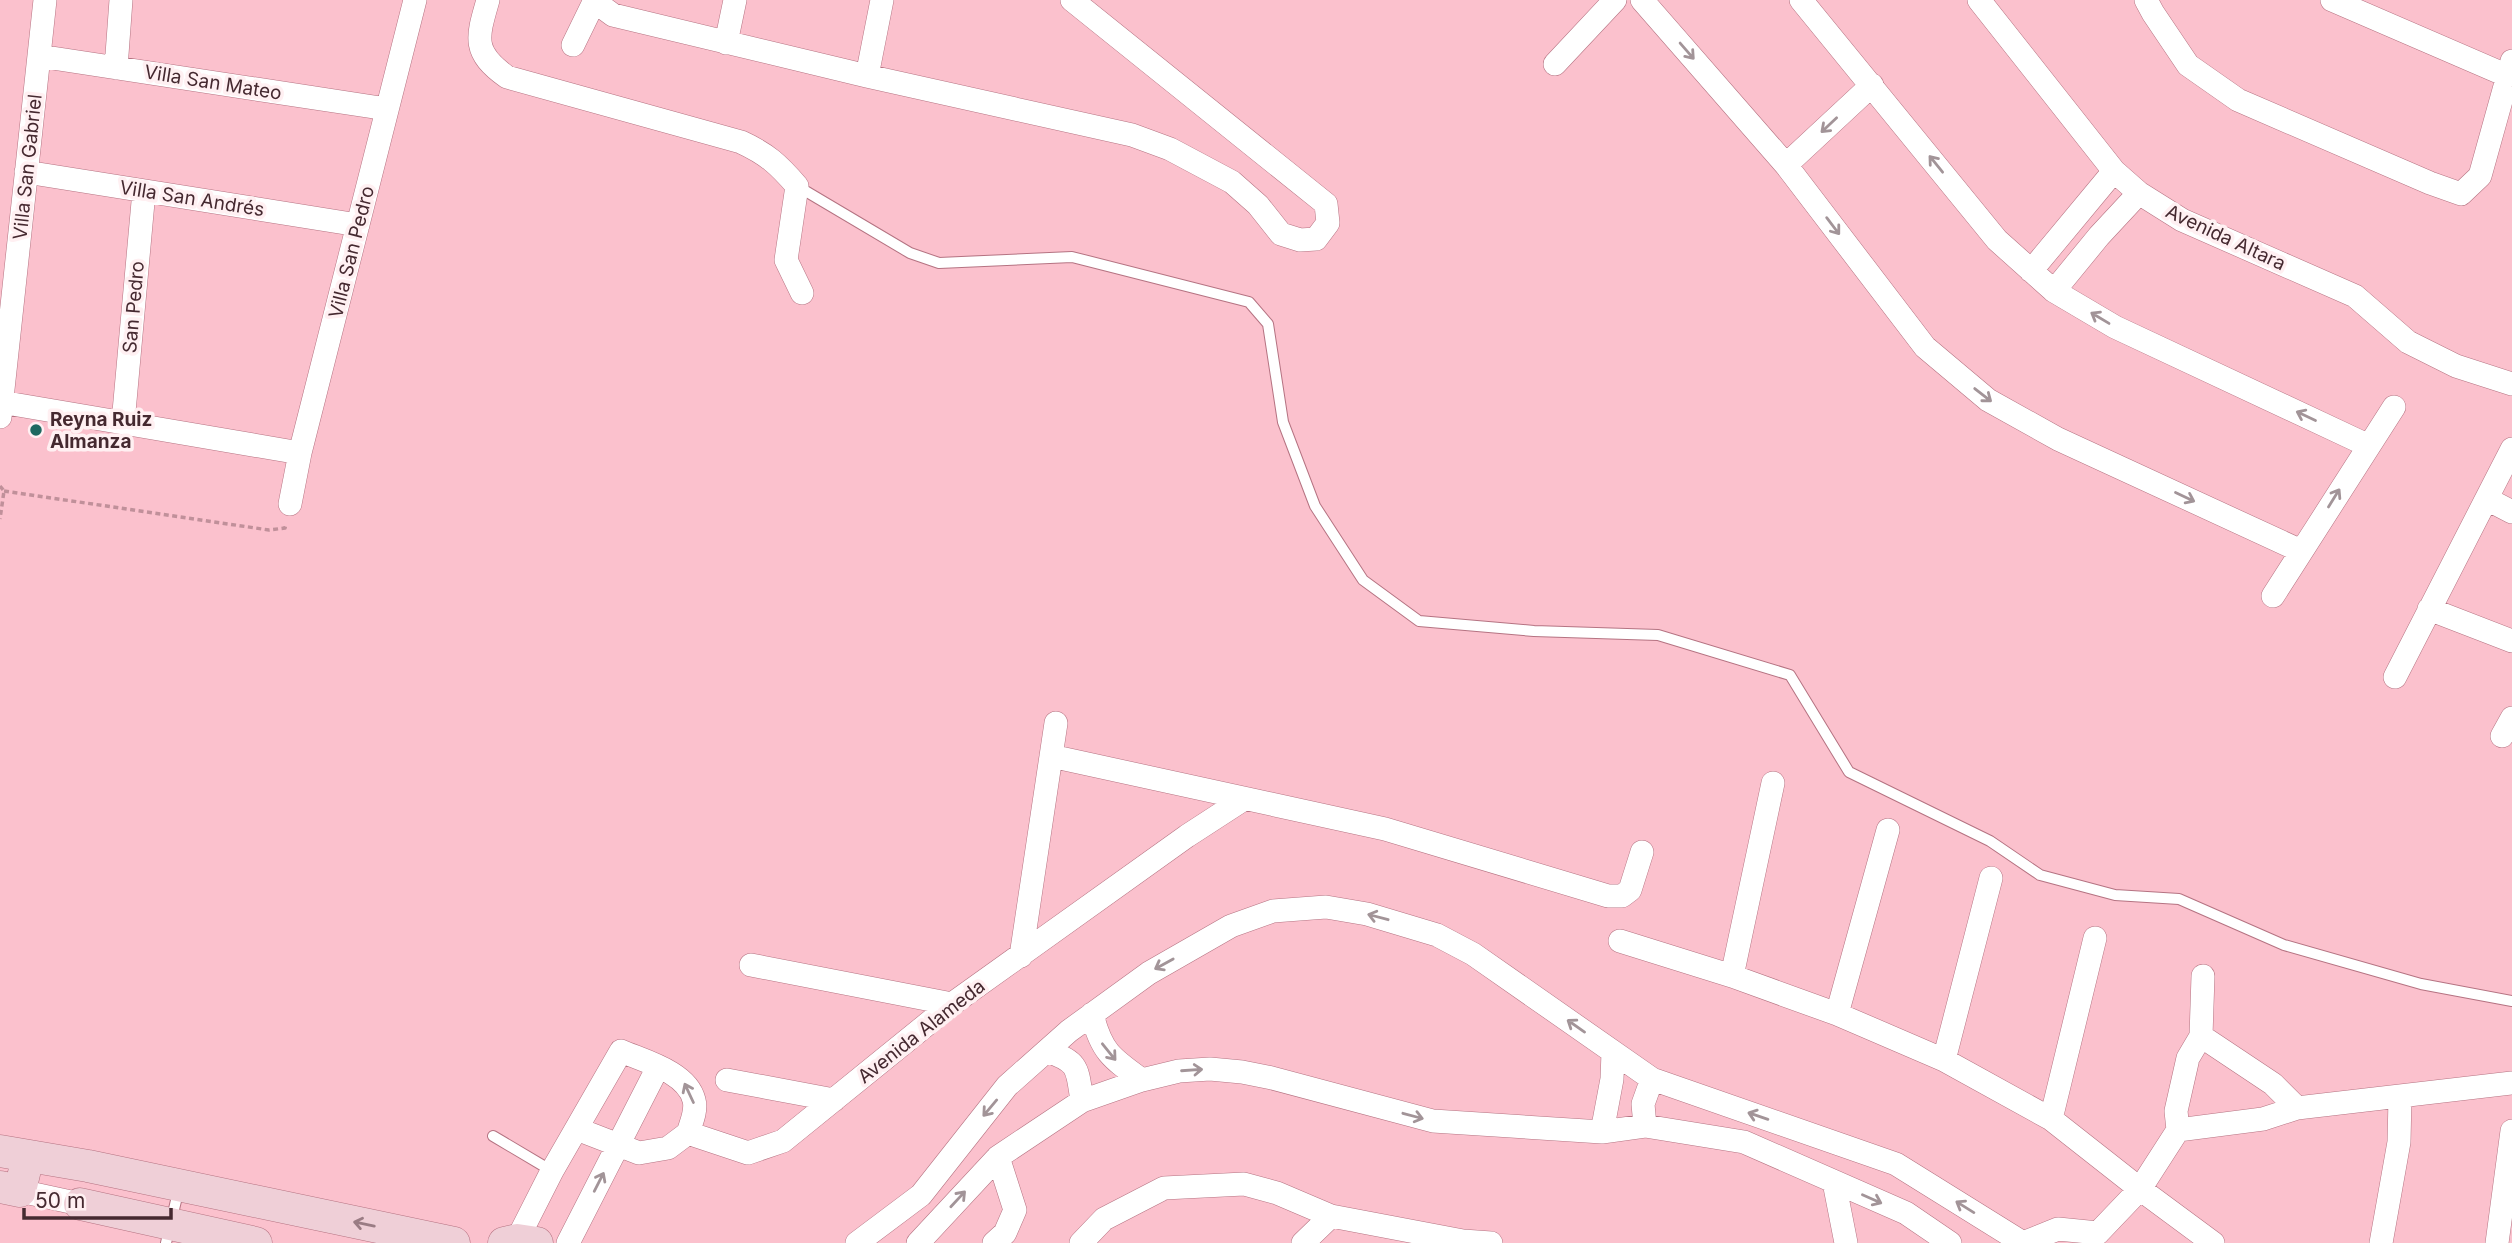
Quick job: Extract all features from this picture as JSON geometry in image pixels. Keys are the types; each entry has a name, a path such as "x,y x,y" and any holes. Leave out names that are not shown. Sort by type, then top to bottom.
{"street":[{"name":"Villa San Gabriel","path":"1,409 45,0"},
{"path":"116,68 121,0"},
{"name":"Villa San Pedro","path":"290,504 300,453 415,0"},
{"path":"488,0 481,25 480,43 484,58 507,77 741,142 777,162 797,186 786,260 802,293"},
{"path":"726,43 735,0"},
{"path":"867,76 882,0"},
{"path":"573,45 595,1 613,15 867,76 1132,135 1170,149 1232,182 1258,205 1280,234 1300,240 1316,239 1328,223 1326,204 1072,0"},
{"path":"1555,64 1615,0"},
{"path":"1642,0 1786,165 1925,347 1988,400 2058,439 2301,551"},
{"path":"1801,0 1997,240 2054,291 2115,327 2367,445"},
{"name":"Avenida Altara","path":"1979,0 2115,171 2139,193 2182,219 2355,296 2408,342 2456,366 2512,384"},
{"path":"2146,0 2188,65 2238,100 2461,194 2480,176 2510,69 2332,0"},
{"name":"Villa San Mateo","path":"39,56 387,109"},
{"path":"1786,165 1872,85"},
{"path":"2031,271 2115,171"},
{"name":"Villa San Andrés","path":"26,172 358,225"},
{"name":"San Pedro","path":"123,423 144,191"},
{"path":"2054,291 2139,193"},
{"path":"2075,220 2099,236"},
{"path":"2273,596 2367,445 2394,407"},
{"path":"1,409 123,423 300,453"},
{"path":"2395,677 2512,449"},
{"path":"2487,499 2512,512"},
{"path":"2430,609 2512,641"},
{"path":"1021,956 1056,723"},
{"path":"1051,756 1385,829 1608,896 1622,896 1630,891 1642,852"},
{"path":"1732,976 1773,783"},
{"name":"Avenida Alameda","path":"688,1133 748,1153 783,1142 951,1004 1021,956 1058,926 1244,799"},
{"path":"1838,1014 1888,831"},
{"path":"1944,1060 1991,878"},
{"path":"857,1243 921,1195 1007,1086 1069,1031 1149,973 1231,926 1273,911 1326,907 1367,914 1437,935 1473,954 1652,1079 1896,1164 2023,1243 2058,1229 2101,1238 2140,1189 2178,1130 2176,1111 2188,1058 2201,1036 2203,976"},
{"path":"2051,1119 2095,939"},
{"path":"1620,941 1732,976 1838,1014 1944,1060 2051,1119 2213,1243"},
{"path":"751,965 951,1004"},
{"path":"1092,1014 1098,1038 1113,1059 1142,1080"},
{"path":"2201,1036 2273,1084 2297,1108"},
{"path":"520,1242 552,1171 621,1051 658,1067 684,1083 694,1100 694,1115 688,1133 668,1148 639,1153 577,1129"},
{"path":"1047,1051 1069,1058 1078,1072 1082,1101"},
{"path":"1602,1132 1612,1079 1613,1052"},
{"path":"568,1243 658,1067"},
{"path":"918,1243 998,1157 1082,1101 1142,1080 1179,1071 1210,1069 1242,1072 1433,1121 1602,1132 1645,1126 1744,1142 1906,1213 1923,1236 1950,1243"},
{"path":"1645,1126 1643,1104 1652,1079"},
{"path":"727,1080 834,1100"},
{"path":"2178,1130 2263,1119 2297,1108 2512,1083"},
{"path":"2381,1243 2399,1142 2400,1098"},
{"path":"2497,1243 2512,1131"},
{"path":"256,1243 188,1217 14,1154 10,1189 80,1204 188,1217 454,1243"},
{"path":"997,1242 1005,1233 1015,1210 998,1157"},
{"path":"1834,1182 1846,1243"},
{"path":"1081,1243 1104,1219 1164,1188 1244,1184 1278,1193 1331,1216 1462,1242 1491,1243"},
{"path":"1303,1243 1331,1216"}],"lane":[{"path":"797,186 910,253 939,263 1072,257 1249,302 1268,324 1283,422 1315,506 1363,580 1419,621 1534,631 1658,635 1790,674 1849,772 1990,841 2040,875 2115,895 2179,899 2284,945 2421,984 2512,1001"},
{"path":"493,1136 552,1171"}],"path":[{"path":"0,486 4,491 269,530 285,528"},
{"path":"0,519 4,491"}],"place":[{"name":"Reyna Ruiz Almanza","path":"36,430"}]}
